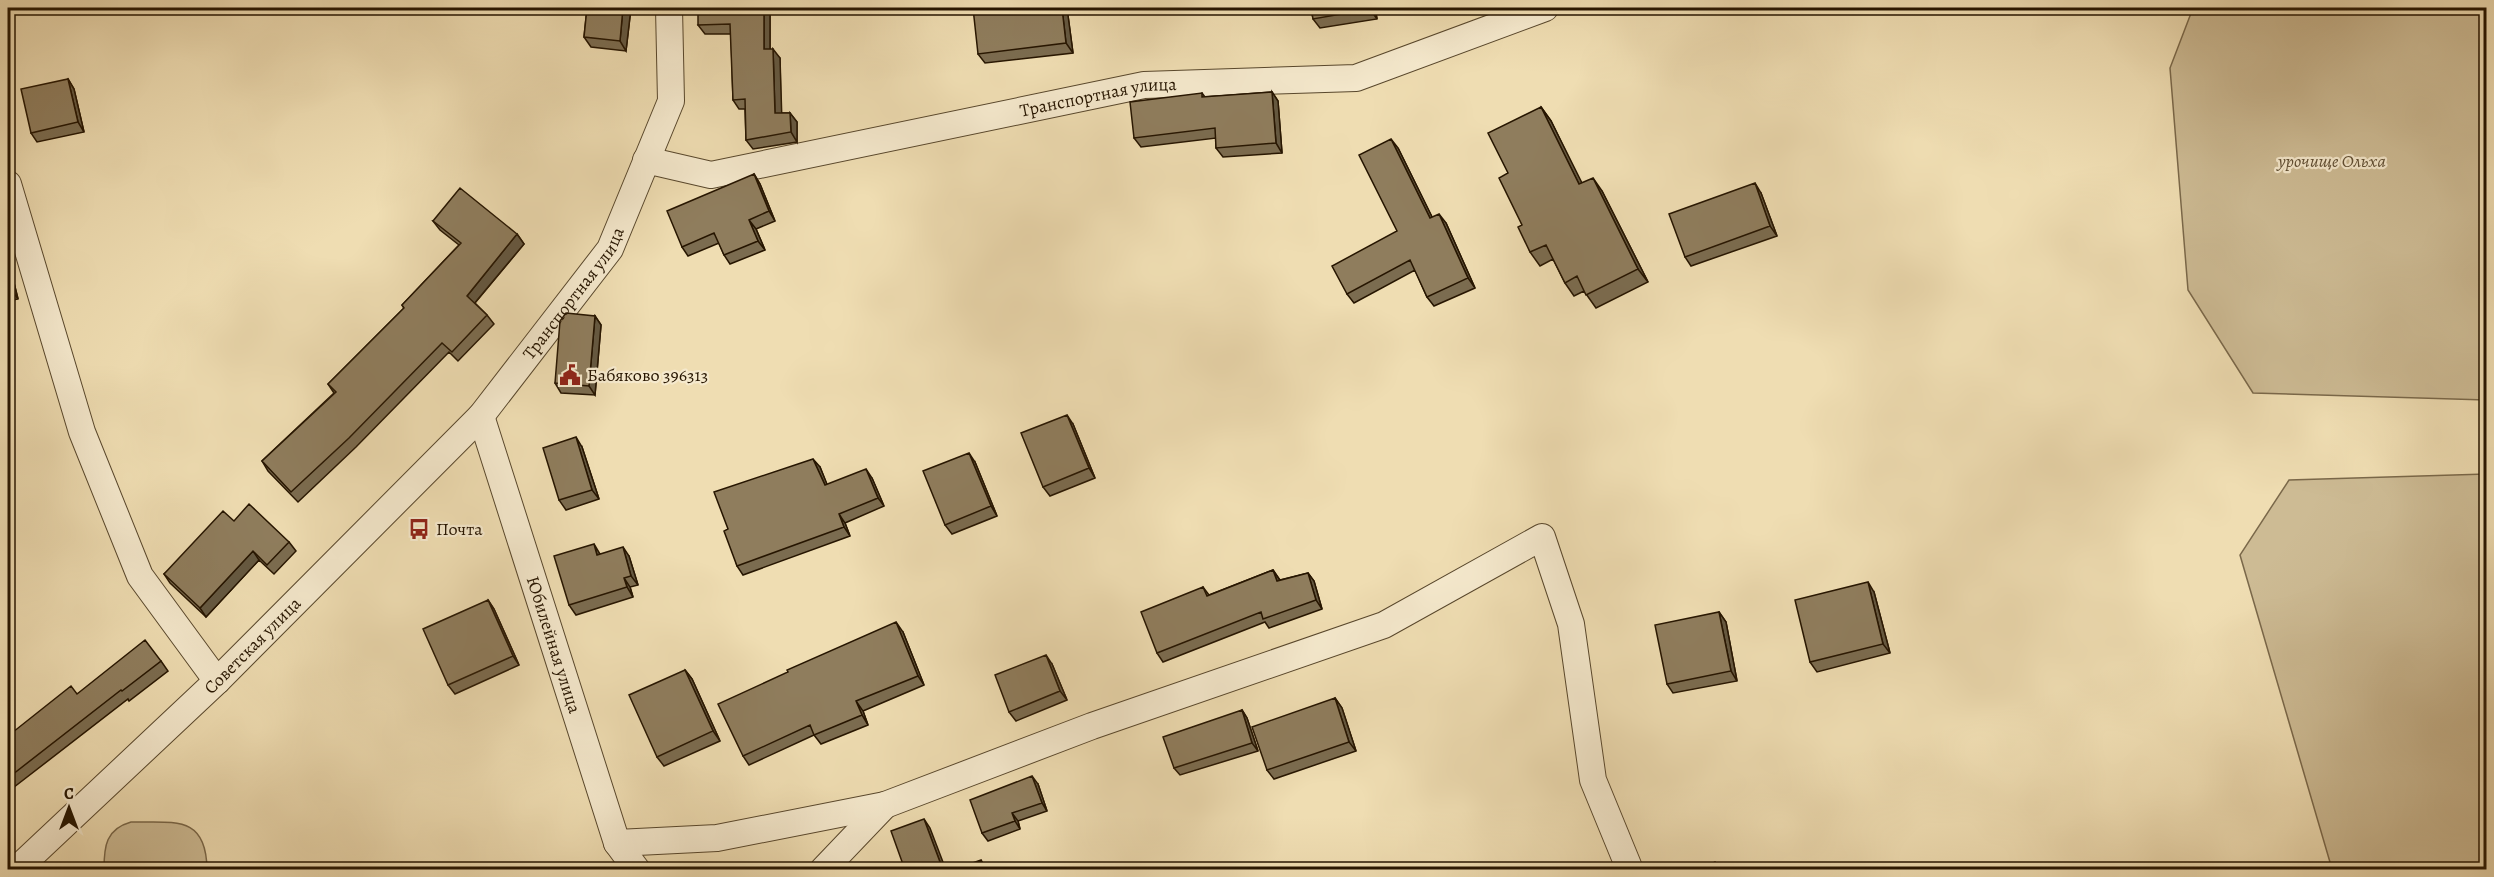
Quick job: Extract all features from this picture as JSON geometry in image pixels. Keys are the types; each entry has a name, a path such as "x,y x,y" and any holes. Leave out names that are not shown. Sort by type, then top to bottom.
{"street":[{"name":"Транспортная улица","path":"481,416 610,249 671,101 669,8"},
{"name":"Транспортная улица","path":"646,160 711,175 1144,85 1356,78 1545,8"},
{"path":"8,184 81,432 140,576 217,681"},
{"name":"Советская улица","path":"16,870 217,681 481,416"},
{"name":"Юбилейная улица","path":"481,416 617,843 637,870"},
{"path":"617,843 717,838 885,805 1092,726 1384,626 1542,537 1571,624 1593,780 1630,870"},
{"path":"823,870 885,805"}],"green space":[{"name":"урочище Ольха","path":"2193,8 2486,8 2486,400 2253,393 2188,290 2170,68"},
{"path":"2486,474 2486,869 2332,869 2240,555 2289,480"},
{"path":"131,822 174,823 194,830 201,839 205,851 207,869 104,869 106,846 111,834"}],"building":[{"path":"587,8 623,8 620,41 584,37"},
{"path":"698,8 764,8 764,49 773,49 775,113 790,113 791,132 746,140 745,99 733,100 730,24 698,25"},
{"path":"973,8 1062,8 1066,43 978,54"},
{"path":"1311,8 1370,8 1370,9 1313,19"},
{"path":"68,79 78,122 31,133 21,89"},
{"path":"1272,92 1276,143 1216,148 1215,128 1134,138 1130,102 1202,93 1202,97"},
{"path":"1541,107 1579,184 1593,178 1638,269 1586,295 1577,276 1565,283 1546,245 1530,252 1518,227 1522,225 1499,178 1508,173 1488,133"},
{"path":"1391,139 1430,218 1439,214 1468,278 1427,297 1410,260 1347,294 1332,266 1397,231 1359,155"},
{"path":"754,174 769,211 749,220 758,241 724,255 714,233 682,247 667,211"},
{"path":"1755,183 1770,226 1685,257 1669,214"},
{"path":"460,188 517,234 467,296 487,315 452,352 442,343 349,438 291,492 262,461 336,392 328,384 404,308 402,305 461,243 433,221"},
{"path":"566,313 595,316 589,386 555,383 560,321"},
{"path":"1067,415 1089,468 1043,487 1021,433"},
{"path":"576,437 592,490 559,500 543,448"},
{"path":"969,453 991,506 945,525 923,471"},
{"path":"813,459 825,485 866,469 878,498 839,514 844,527 737,566 724,531 728,529 714,492"},
{"path":"249,504 289,542 267,565 253,551 200,608 164,574 223,511 234,521"},
{"path":"594,544 597,555 623,547 631,576 624,578 627,587 569,605 554,556"},
{"path":"1273,570 1277,581 1308,573 1316,600 1263,619 1261,612 1157,653 1141,612 1203,587 1207,596"},
{"path":"1868,582 1883,644 1810,662 1795,600"},
{"path":"488,600 513,656 448,685 423,629"},
{"path":"1719,612 1731,671 1667,684 1655,625"},
{"path":"896,622 918,676 856,701 862,715 814,735 810,725 743,756 718,704 788,672 787,670"},
{"path":"145,640 161,661 8,778 8,736 71,686 77,694"},
{"path":"1046,655 1060,691 1009,712 995,675"},
{"path":"685,670 713,731 657,757 629,695"},
{"path":"1335,698 1349,742 1267,770 1252,727"},
{"path":"1242,710 1252,743 1174,768 1163,737"},
{"path":"1032,776 1042,803 1012,813 1015,821 982,833 970,800"},
{"path":"924,819 943,870 905,870 891,831"},
{"path":"981,860 984,870 953,870"},
{"path":"1715,862 1718,870 1698,870"}],"place":[{"name":"Бабяково 396313","path":"570,375"},
{"name":"Почта","path":"419,529"}]}
